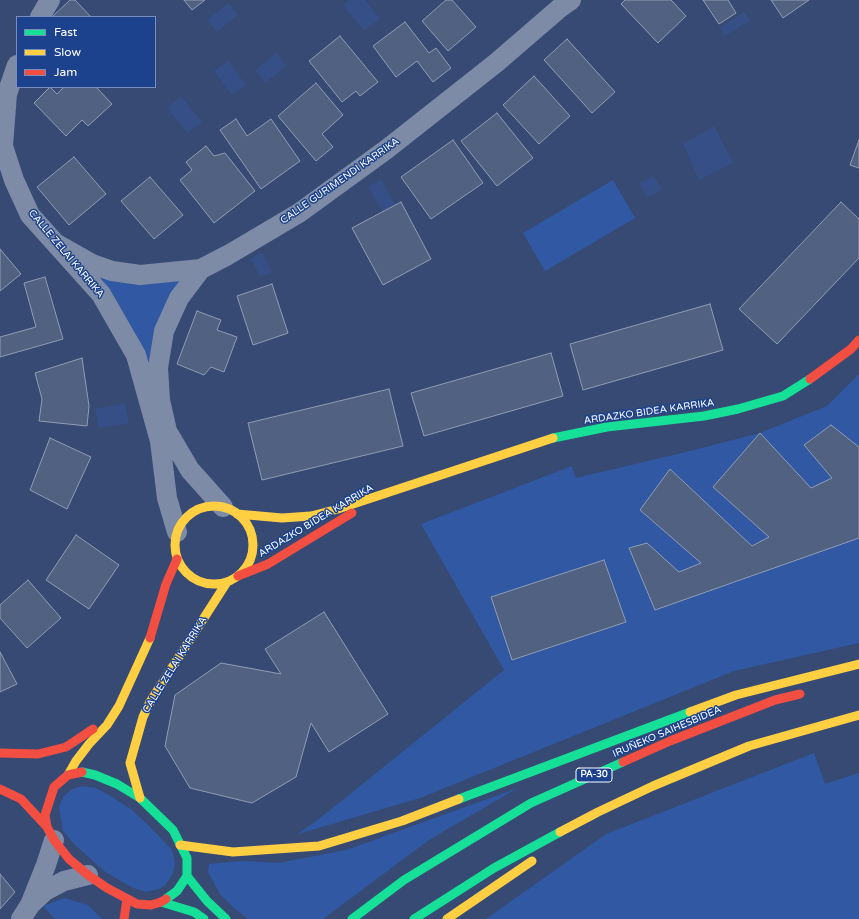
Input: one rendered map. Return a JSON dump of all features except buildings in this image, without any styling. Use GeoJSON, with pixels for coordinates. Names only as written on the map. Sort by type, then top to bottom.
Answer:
{"type":"FeatureCollection","features":[{"type":"Feature","properties":{"kind":"main road","name":"ARDAZKO BIDEA KARRIKA"},"geometry":{"type":"LineString","coordinates":[[230,510],[282,518],[312,516],[557,437],[607,427],[704,416],[738,409],[783,396],[819,373],[851,349],[859,340]]}},
{"type":"Feature","properties":{"kind":"main road","name":"ARDAZKO BIDEA KARRIKA"},"geometry":{"type":"LineString","coordinates":[[238,576],[268,564],[383,494]]}},
{"type":"Feature","properties":{"kind":"main road"},"geometry":{"type":"LineString","coordinates":[[212,506],[230,510],[246,522],[251,533],[253,545],[251,557],[246,568],[238,576],[227,582],[215,584],[203,583],[192,578],[183,570],[177,559],[175,550],[177,532],[182,522],[190,514],[200,508],[212,506]]}},
{"type":"Feature","properties":{"kind":"main road"},"geometry":{"type":"LineString","coordinates":[[50,834],[45,815],[54,787],[89,744],[107,725],[119,706],[150,638],[166,584],[177,559]]}},
{"type":"Feature","properties":{"kind":"main road","name":"CALLE ZELAI KARRIKA"},"geometry":{"type":"LineString","coordinates":[[140,798],[130,763],[143,717],[150,702],[227,582]]}},
{"type":"Feature","properties":{"kind":"main road"},"geometry":{"type":"LineString","coordinates":[[180,845],[233,852],[319,846],[402,821],[531,770],[736,695],[859,664]]}},
{"type":"Feature","properties":{"kind":"main road","name":"IRUÑEKO SAIHESBIDEA"},"geometry":{"type":"LineString","coordinates":[[352,919],[404,880],[531,804],[670,741],[775,700],[806,692]]}},
{"type":"Feature","properties":{"kind":"main road"},"geometry":{"type":"LineString","coordinates":[[0,753],[38,754],[66,747],[96,726],[119,706]]}},
{"type":"Feature","properties":{"kind":"main road"},"geometry":{"type":"LineString","coordinates":[[414,919],[494,868],[598,812],[654,786],[749,746],[859,715]]}},
{"type":"Feature","properties":{"kind":"main road"},"geometry":{"type":"LineString","coordinates":[[0,753],[30,763]]}},
{"type":"Feature","properties":{"kind":"main road"},"geometry":{"type":"LineString","coordinates":[[0,789],[21,799],[69,859],[107,888],[137,904],[151,905],[161,902],[177,891],[187,876],[188,858],[173,830],[140,798],[117,784],[95,775],[82,772],[64,774]]}},
{"type":"Feature","properties":{"kind":"main road"},"geometry":{"type":"LineString","coordinates":[[550,848],[598,812]]}},
{"type":"Feature","properties":{"kind":"main road"},"geometry":{"type":"LineString","coordinates":[[447,919],[538,857]]}},
{"type":"Feature","properties":{"kind":"main road"},"geometry":{"type":"LineString","coordinates":[[187,876],[207,901],[226,919]]}},
{"type":"Feature","properties":{"kind":"main road"},"geometry":{"type":"LineString","coordinates":[[124,919],[127,899]]}},
{"type":"Feature","properties":{"kind":"main road"},"geometry":{"type":"LineString","coordinates":[[161,902],[194,912],[204,919]]}},
{"type":"Feature","properties":{"kind":"street"},"geometry":{"type":"LineString","coordinates":[[41,16],[50,0]]}},
{"type":"Feature","properties":{"kind":"street","name":"CALLE GURIMENDI KARRIKA"},"geometry":{"type":"LineString","coordinates":[[55,243],[92,264],[112,271],[140,275],[201,269],[299,213],[381,154],[496,63],[571,0]]}},
{"type":"Feature","properties":{"kind":"street","name":"CALLE ZELAI KARRIKA"},"geometry":{"type":"LineString","coordinates":[[16,68],[7,94],[3,146],[14,180],[30,215],[101,294],[136,355],[160,441],[167,498],[177,532]]}},
{"type":"Feature","properties":{"kind":"street"},"geometry":{"type":"LineString","coordinates":[[201,269],[179,298],[164,332],[158,368],[160,400],[167,431],[190,470],[230,510]]}},
{"type":"Feature","properties":{"kind":"street"},"geometry":{"type":"LineString","coordinates":[[25,912],[46,866],[50,834]]}},
{"type":"Feature","properties":{"kind":"street"},"geometry":{"type":"LineString","coordinates":[[25,912],[45,891],[64,881],[88,875]]}},
{"type":"Feature","properties":{"kind":"shaded area"},"geometry":{"type":"Polygon","coordinates":[[[350,0],[365,0],[380,19],[364,31],[343,5],[350,0]]]}},
{"type":"Feature","properties":{"kind":"shaded area"},"geometry":{"type":"Polygon","coordinates":[[[229,3],[238,15],[217,32],[207,20],[229,3]]]}},
{"type":"Feature","properties":{"kind":"shaded area"},"geometry":{"type":"Polygon","coordinates":[[[744,12],[750,20],[725,36],[720,28],[744,12]]]}},
{"type":"Feature","properties":{"kind":"shaded area"},"geometry":{"type":"Polygon","coordinates":[[[276,53],[286,66],[265,83],[255,70],[276,53]]]}},
{"type":"Feature","properties":{"kind":"shaded area"},"geometry":{"type":"Polygon","coordinates":[[[228,61],[246,85],[232,95],[214,71],[228,61]]]}},
{"type":"Feature","properties":{"kind":"shaded area"},"geometry":{"type":"Polygon","coordinates":[[[181,96],[202,122],[188,133],[167,108],[181,96]]]}},
{"type":"Feature","properties":{"kind":"shaded area"},"geometry":{"type":"Polygon","coordinates":[[[714,126],[733,163],[699,180],[683,144],[714,126]]]}},
{"type":"Feature","properties":{"kind":"shaded area"},"geometry":{"type":"Polygon","coordinates":[[[653,176],[662,189],[647,198],[639,183],[653,176]]]}},
{"type":"Feature","properties":{"kind":"shaded area"},"geometry":{"type":"Polygon","coordinates":[[[381,179],[395,205],[383,212],[368,187],[381,179]]]}},
{"type":"Feature","properties":{"kind":"shaded area"},"geometry":{"type":"Polygon","coordinates":[[[613,180],[635,218],[545,271],[523,233],[613,180]]]}},
{"type":"Feature","properties":{"kind":"shaded area"},"geometry":{"type":"Polygon","coordinates":[[[262,252],[272,272],[260,277],[251,258],[262,252]]]}},
{"type":"Feature","properties":{"kind":"shaded area"},"geometry":{"type":"Polygon","coordinates":[[[95,272],[185,278],[151,375],[95,272]]]}},
{"type":"Feature","properties":{"kind":"shaded area"},"geometry":{"type":"Polygon","coordinates":[[[859,374],[859,643],[734,671],[420,798],[298,834],[324,815],[504,670],[421,524],[572,466],[576,478],[760,433],[827,406],[859,374]]]}},
{"type":"Feature","properties":{"kind":"shaded area"},"geometry":{"type":"Polygon","coordinates":[[[125,403],[129,423],[99,428],[95,409],[125,403]]]}},
{"type":"Feature","properties":{"kind":"shaded area"},"geometry":{"type":"Polygon","coordinates":[[[814,753],[825,784],[859,773],[859,919],[486,919],[606,834],[814,753]]]}},
{"type":"Feature","properties":{"kind":"shaded area"},"geometry":{"type":"Polygon","coordinates":[[[82,786],[96,788],[132,810],[172,850],[175,862],[173,874],[165,885],[159,889],[146,892],[131,887],[104,871],[75,845],[63,831],[59,807],[63,797],[72,789],[82,786]]]}},
{"type":"Feature","properties":{"kind":"shaded area"},"geometry":{"type":"Polygon","coordinates":[[[518,788],[429,840],[323,919],[248,919],[220,894],[208,872],[209,864],[243,861],[278,863],[346,850],[518,788]]]}},
{"type":"Feature","properties":{"kind":"shaded area"},"geometry":{"type":"Polygon","coordinates":[[[64,898],[88,905],[102,919],[55,919],[43,906],[64,898]]]}},
{"type":"Feature","properties":{"kind":"traffic: fast"},"geometry":{"type":"LineString","coordinates":[[553,438],[607,427],[704,416],[738,409],[783,396],[810,379]]}},
{"type":"Feature","properties":{"kind":"traffic: fast"},"geometry":{"type":"LineString","coordinates":[[459,799],[690,712]]}},
{"type":"Feature","properties":{"kind":"traffic: fast"},"geometry":{"type":"LineString","coordinates":[[352,919],[404,880],[531,803],[623,762]]}},
{"type":"Feature","properties":{"kind":"traffic: fast"},"geometry":{"type":"LineString","coordinates":[[82,772],[95,775],[117,784],[140,798],[173,830],[187,858],[187,876],[177,891],[166,899]]}},
{"type":"Feature","properties":{"kind":"traffic: fast"},"geometry":{"type":"LineString","coordinates":[[414,919],[494,868],[560,832]]}},
{"type":"Feature","properties":{"kind":"traffic: fast"},"geometry":{"type":"LineString","coordinates":[[187,876],[207,901],[226,919]]}},
{"type":"Feature","properties":{"kind":"traffic: fast"},"geometry":{"type":"LineString","coordinates":[[161,902],[194,912],[204,919]]}},
{"type":"Feature","properties":{"kind":"traffic: slow"},"geometry":{"type":"LineString","coordinates":[[237,514],[282,518],[311,516],[338,509],[553,438]]}},
{"type":"Feature","properties":{"kind":"traffic: slow"},"geometry":{"type":"LineString","coordinates":[[214,506],[229,509],[242,517],[250,530],[253,545],[250,560],[242,573],[229,581],[214,584],[199,581],[186,573],[178,560],[175,545],[178,530],[186,517],[199,509],[214,506]]}},
{"type":"Feature","properties":{"kind":"traffic: slow"},"geometry":{"type":"LineString","coordinates":[[140,798],[130,763],[143,717],[150,702],[227,582]]}},
{"type":"Feature","properties":{"kind":"traffic: slow"},"geometry":{"type":"LineString","coordinates":[[68,775],[76,761],[89,744],[107,725],[119,706],[150,638]]}},
{"type":"Feature","properties":{"kind":"traffic: slow"},"geometry":{"type":"LineString","coordinates":[[690,712],[736,695],[859,664]]}},
{"type":"Feature","properties":{"kind":"traffic: slow"},"geometry":{"type":"LineString","coordinates":[[560,832],[653,786],[749,746],[859,715]]}},
{"type":"Feature","properties":{"kind":"traffic: slow"},"geometry":{"type":"LineString","coordinates":[[180,845],[233,852],[319,846],[402,821],[459,799]]}},
{"type":"Feature","properties":{"kind":"traffic: slow"},"geometry":{"type":"LineString","coordinates":[[447,919],[532,861]]}},
{"type":"Feature","properties":{"kind":"traffic: jam"},"geometry":{"type":"LineString","coordinates":[[810,379],[851,349],[859,340]]}},
{"type":"Feature","properties":{"kind":"traffic: jam"},"geometry":{"type":"LineString","coordinates":[[238,576],[268,564],[352,513]]}},
{"type":"Feature","properties":{"kind":"traffic: jam"},"geometry":{"type":"LineString","coordinates":[[150,638],[166,584],[177,559]]}},
{"type":"Feature","properties":{"kind":"traffic: jam"},"geometry":{"type":"LineString","coordinates":[[623,762],[670,741],[775,700],[800,694]]}},
{"type":"Feature","properties":{"kind":"traffic: jam"},"geometry":{"type":"LineString","coordinates":[[0,753],[38,754],[66,747],[93,729]]}},
{"type":"Feature","properties":{"kind":"traffic: jam"},"geometry":{"type":"LineString","coordinates":[[82,772],[68,775],[54,787],[45,815],[47,827],[54,840],[69,859],[88,875],[107,888],[137,904],[151,905],[166,899]]}},
{"type":"Feature","properties":{"kind":"traffic: jam"},"geometry":{"type":"LineString","coordinates":[[0,789],[21,799],[47,827]]}},
{"type":"Feature","properties":{"kind":"traffic: jam"},"geometry":{"type":"LineString","coordinates":[[124,919],[127,899]]}}]}
